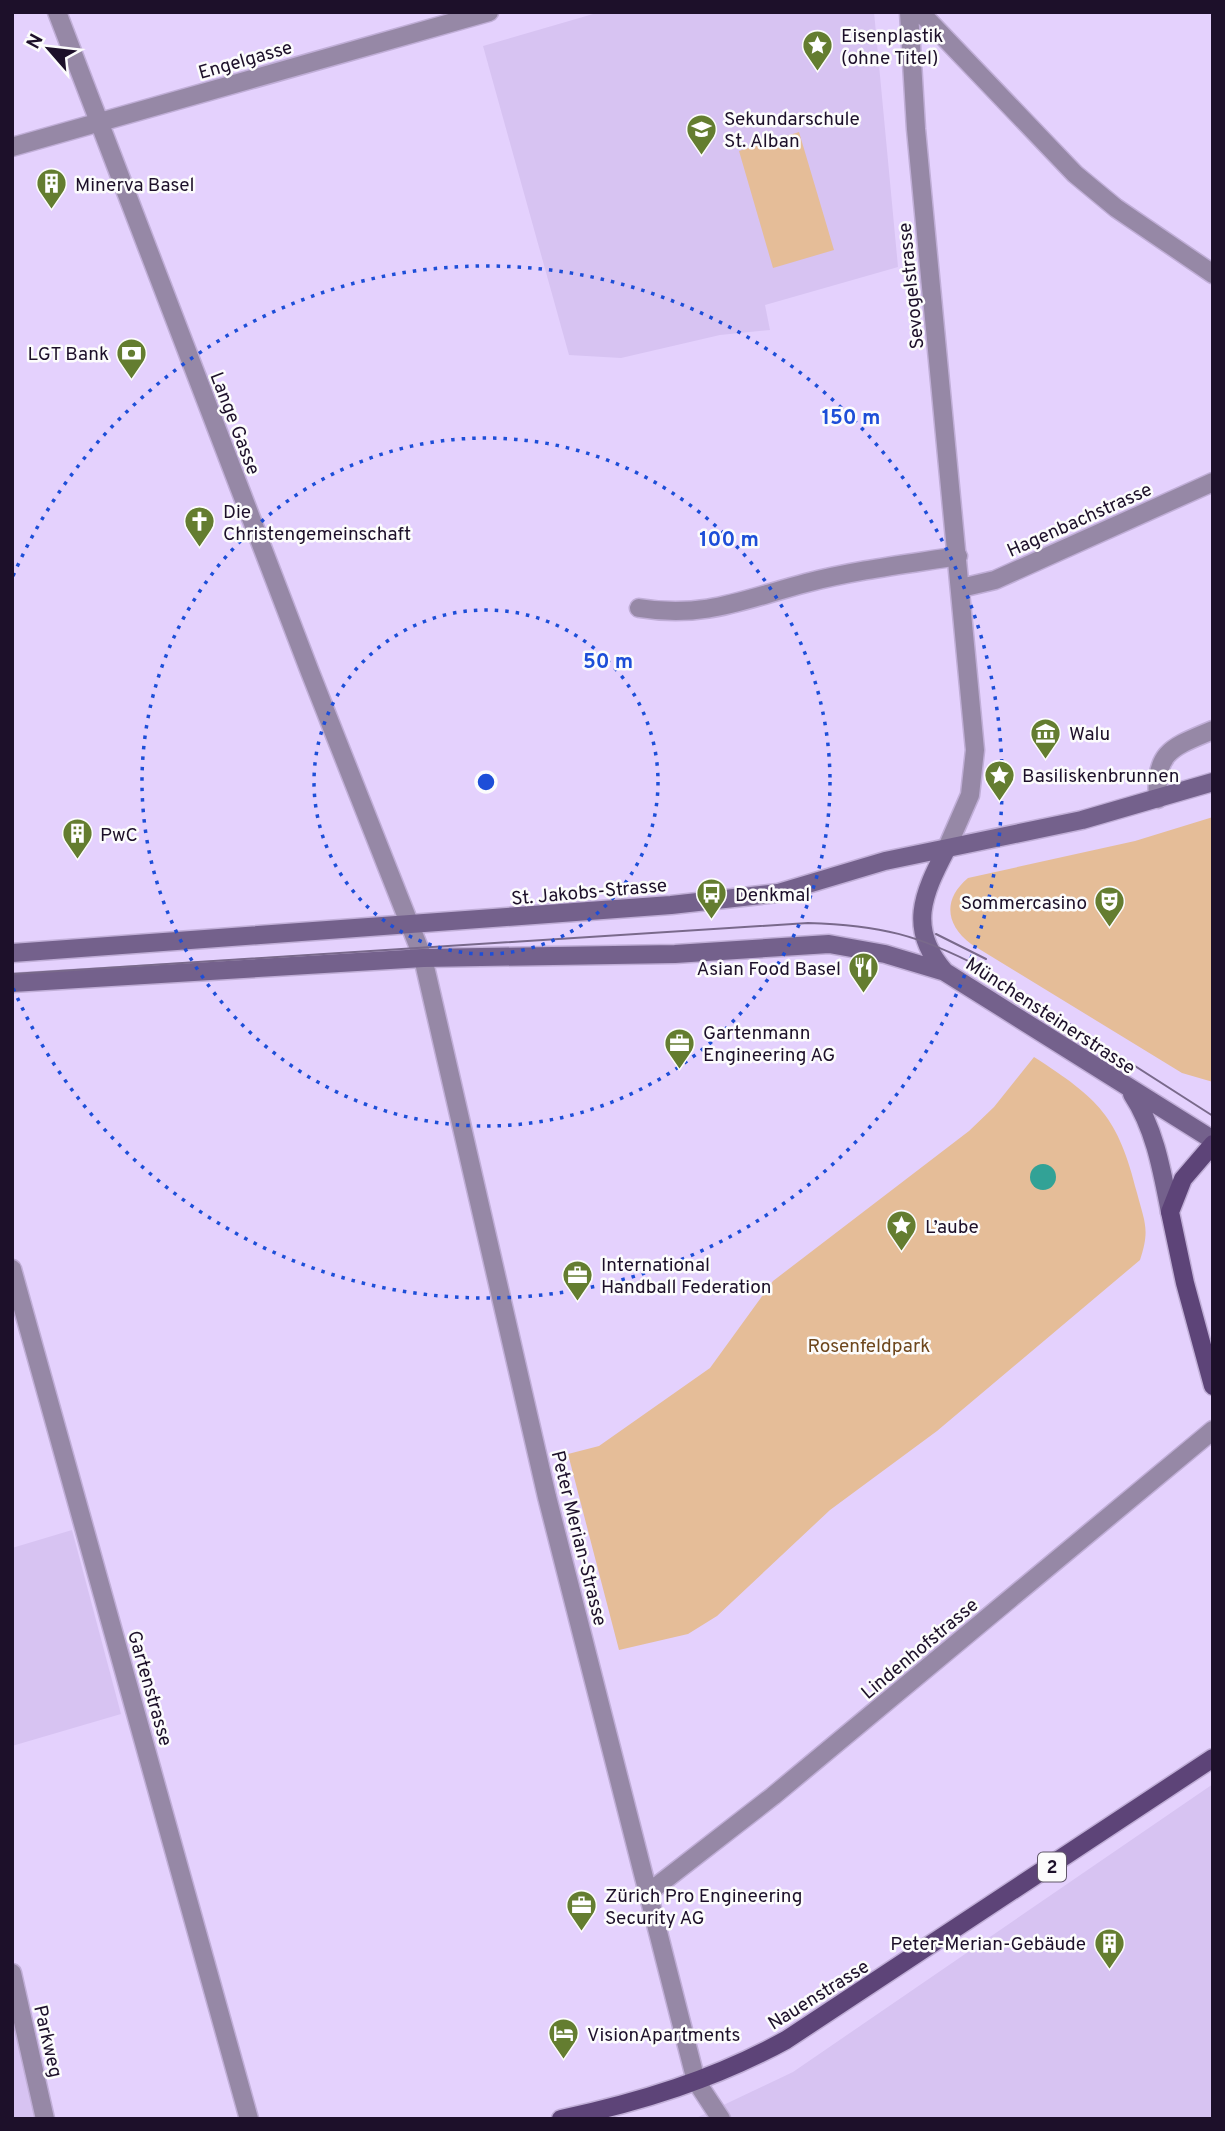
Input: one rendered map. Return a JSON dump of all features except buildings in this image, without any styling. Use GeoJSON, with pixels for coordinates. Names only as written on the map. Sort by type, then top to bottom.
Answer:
{"type":"FeatureCollection","features":[{"type":"Feature","properties":{"kind":"main road","name":"St. Jakobs-Strasse"},"geometry":{"type":"LineString","coordinates":[[12,953],[410,926],[671,905],[778,893],[886,861],[1013,837],[1213,782]]}},
{"type":"Feature","properties":{"kind":"main road","name":"Münchensteinerstrasse"},"geometry":{"type":"LineString","coordinates":[[946,850],[925,895],[921,917],[931,953],[945,972],[1213,1142]]}},
{"type":"Feature","properties":{"kind":"main road"},"geometry":{"type":"LineString","coordinates":[[12,983],[423,958],[675,954],[829,944],[885,954],[945,972]]}},
{"type":"Feature","properties":{"kind":"main road"},"geometry":{"type":"LineString","coordinates":[[1128,1088],[1151,1133],[1185,1283],[1213,1386]]}},
{"type":"Feature","properties":{"kind":"main road"},"geometry":{"type":"LineString","coordinates":[[1170,1212],[1183,1180],[1213,1142]]}},
{"type":"Feature","properties":{"kind":"main road","name":"Nauenstrasse"},"geometry":{"type":"LineString","coordinates":[[561,2119],[629,2102],[746,2062],[828,2015],[1213,1758]]}},
{"type":"Feature","properties":{"kind":"street","name":"Lange Gasse"},"geometry":{"type":"LineString","coordinates":[[57,12],[423,958]]}},
{"type":"Feature","properties":{"kind":"street","name":"Engelgasse"},"geometry":{"type":"LineString","coordinates":[[12,148],[489,12]]}},
{"type":"Feature","properties":{"kind":"street","name":"Sevogelstrasse"},"geometry":{"type":"LineString","coordinates":[[909,12],[916,129],[975,750],[970,795],[946,850]]}},
{"type":"Feature","properties":{"kind":"street"},"geometry":{"type":"LineString","coordinates":[[920,12],[1075,174],[1115,208],[1213,274]]}},
{"type":"Feature","properties":{"kind":"street","name":"Hagenbachstrasse"},"geometry":{"type":"LineString","coordinates":[[961,588],[995,580],[1213,482]]}},
{"type":"Feature","properties":{"kind":"street"},"geometry":{"type":"LineString","coordinates":[[639,608],[673,614],[726,607],[806,583],[871,569],[958,556]]}},
{"type":"Feature","properties":{"kind":"street"},"geometry":{"type":"LineString","coordinates":[[1158,799],[1156,778],[1167,754],[1213,730]]}},
{"type":"Feature","properties":{"kind":"street","name":"Peter Merian-Strasse"},"geometry":{"type":"LineString","coordinates":[[423,958],[547,1497],[696,2081],[720,2119]]}},
{"type":"Feature","properties":{"kind":"street","name":"Gartenstrasse"},"geometry":{"type":"LineString","coordinates":[[12,1269],[249,2119]]}},
{"type":"Feature","properties":{"kind":"street","name":"Lindenhofstrasse"},"geometry":{"type":"LineString","coordinates":[[648,1893],[773,1796],[1213,1430]]}},
{"type":"Feature","properties":{"kind":"street","name":"Parkweg"},"geometry":{"type":"LineString","coordinates":[[12,1973],[45,2119]]}},
{"type":"Feature","properties":{"kind":"shaded area","name":"Sekundarschule St. Alban"},"geometry":{"type":"Polygon","coordinates":[[[600,12],[874,12],[898,267],[765,305],[770,330],[720,335],[621,358],[569,355],[483,46],[600,12]]]}},
{"type":"Feature","properties":{"kind":"shaded area"},"geometry":{"type":"Polygon","coordinates":[[[1043,1164],[1052,1168],[1056,1177],[1052,1186],[1043,1190],[1034,1186],[1030,1177],[1034,1168],[1043,1164]]]}},
{"type":"Feature","properties":{"kind":"shaded area"},"geometry":{"type":"Polygon","coordinates":[[[72,1530],[121,1714],[12,1746],[12,1548],[72,1530]]]}},
{"type":"Feature","properties":{"kind":"shaded area","name":"Peter-Merian-Gebäude"},"geometry":{"type":"Polygon","coordinates":[[[1213,1784],[1213,2119],[694,2119],[793,2072],[1213,1784]]]}},
{"type":"Feature","properties":{"kind":"shaded area"},"geometry":{"type":"Polygon","coordinates":[[[12,1991],[40,2119],[12,2119],[12,1991]]]}},
{"type":"Feature","properties":{"kind":"green space"},"geometry":{"type":"Polygon","coordinates":[[[799,132],[834,250],[773,268],[739,151],[799,132]]]}},
{"type":"Feature","properties":{"kind":"green space"},"geometry":{"type":"Polygon","coordinates":[[[1213,817],[1213,1082],[1182,1073],[971,944],[952,920],[950,911],[954,894],[968,878],[1135,841],[1213,817]]]}},
{"type":"Feature","properties":{"kind":"green space","name":"Rosenfeldpark"},"geometry":{"type":"Polygon","coordinates":[[[1034,1057],[1090,1098],[1113,1127],[1130,1167],[1144,1219],[1146,1234],[1140,1260],[937,1431],[830,1510],[717,1616],[688,1634],[619,1650],[568,1454],[599,1446],[710,1368],[773,1281],[969,1131],[994,1107],[1034,1057]]]}},
{"type":"Feature","properties":{"kind":"tram line"},"geometry":{"type":"LineString","coordinates":[[12,974],[808,923],[857,926],[918,940],[982,968],[1213,1116]]}},
{"type":"Feature","properties":{"kind":"tram line"},"geometry":{"type":"LineString","coordinates":[[936,934],[986,959]]}},
{"type":"Feature","properties":{"kind":"place","name":"Eisenplastik (ohne Titel)"},"geometry":{"type":"Point","coordinates":[818,73]}},
{"type":"Feature","properties":{"kind":"place","name":"Sekundarschule St. Alban"},"geometry":{"type":"Point","coordinates":[701,156]}},
{"type":"Feature","properties":{"kind":"place","name":"Minerva Basel"},"geometry":{"type":"Point","coordinates":[52,211]}},
{"type":"Feature","properties":{"kind":"place","name":"LGT Bank"},"geometry":{"type":"Point","coordinates":[132,380]}},
{"type":"Feature","properties":{"kind":"place","name":"Die Christengemeinschaft"},"geometry":{"type":"Point","coordinates":[200,549]}},
{"type":"Feature","properties":{"kind":"place","name":"Walu"},"geometry":{"type":"Point","coordinates":[1046,760]}},
{"type":"Feature","properties":{"kind":"place","name":"Basiliskenbrunnen"},"geometry":{"type":"Point","coordinates":[999,802]}},
{"type":"Feature","properties":{"kind":"place","name":"PwC"},"geometry":{"type":"Point","coordinates":[77,861]}},
{"type":"Feature","properties":{"kind":"place","name":"Denkmal"},"geometry":{"type":"Point","coordinates":[712,921]}},
{"type":"Feature","properties":{"kind":"place","name":"Sommercasino"},"geometry":{"type":"Point","coordinates":[1110,929]}},
{"type":"Feature","properties":{"kind":"place","name":"Asian Food Basel"},"geometry":{"type":"Point","coordinates":[864,995]}},
{"type":"Feature","properties":{"kind":"place","name":"Gartenmann Engineering AG"},"geometry":{"type":"Point","coordinates":[680,1070]}},
{"type":"Feature","properties":{"kind":"place","name":"L’aube"},"geometry":{"type":"Point","coordinates":[902,1253]}},
{"type":"Feature","properties":{"kind":"place","name":"International Handball Federation"},"geometry":{"type":"Point","coordinates":[578,1302]}},
{"type":"Feature","properties":{"kind":"place","name":"Zürich Pro Engineering Security AG"},"geometry":{"type":"Point","coordinates":[582,1933]}},
{"type":"Feature","properties":{"kind":"place","name":"Peter-Merian-Gebäude"},"geometry":{"type":"Point","coordinates":[1109,1970]}},
{"type":"Feature","properties":{"kind":"place","name":"VisionApartments"},"geometry":{"type":"Point","coordinates":[564,2061]}}]}
